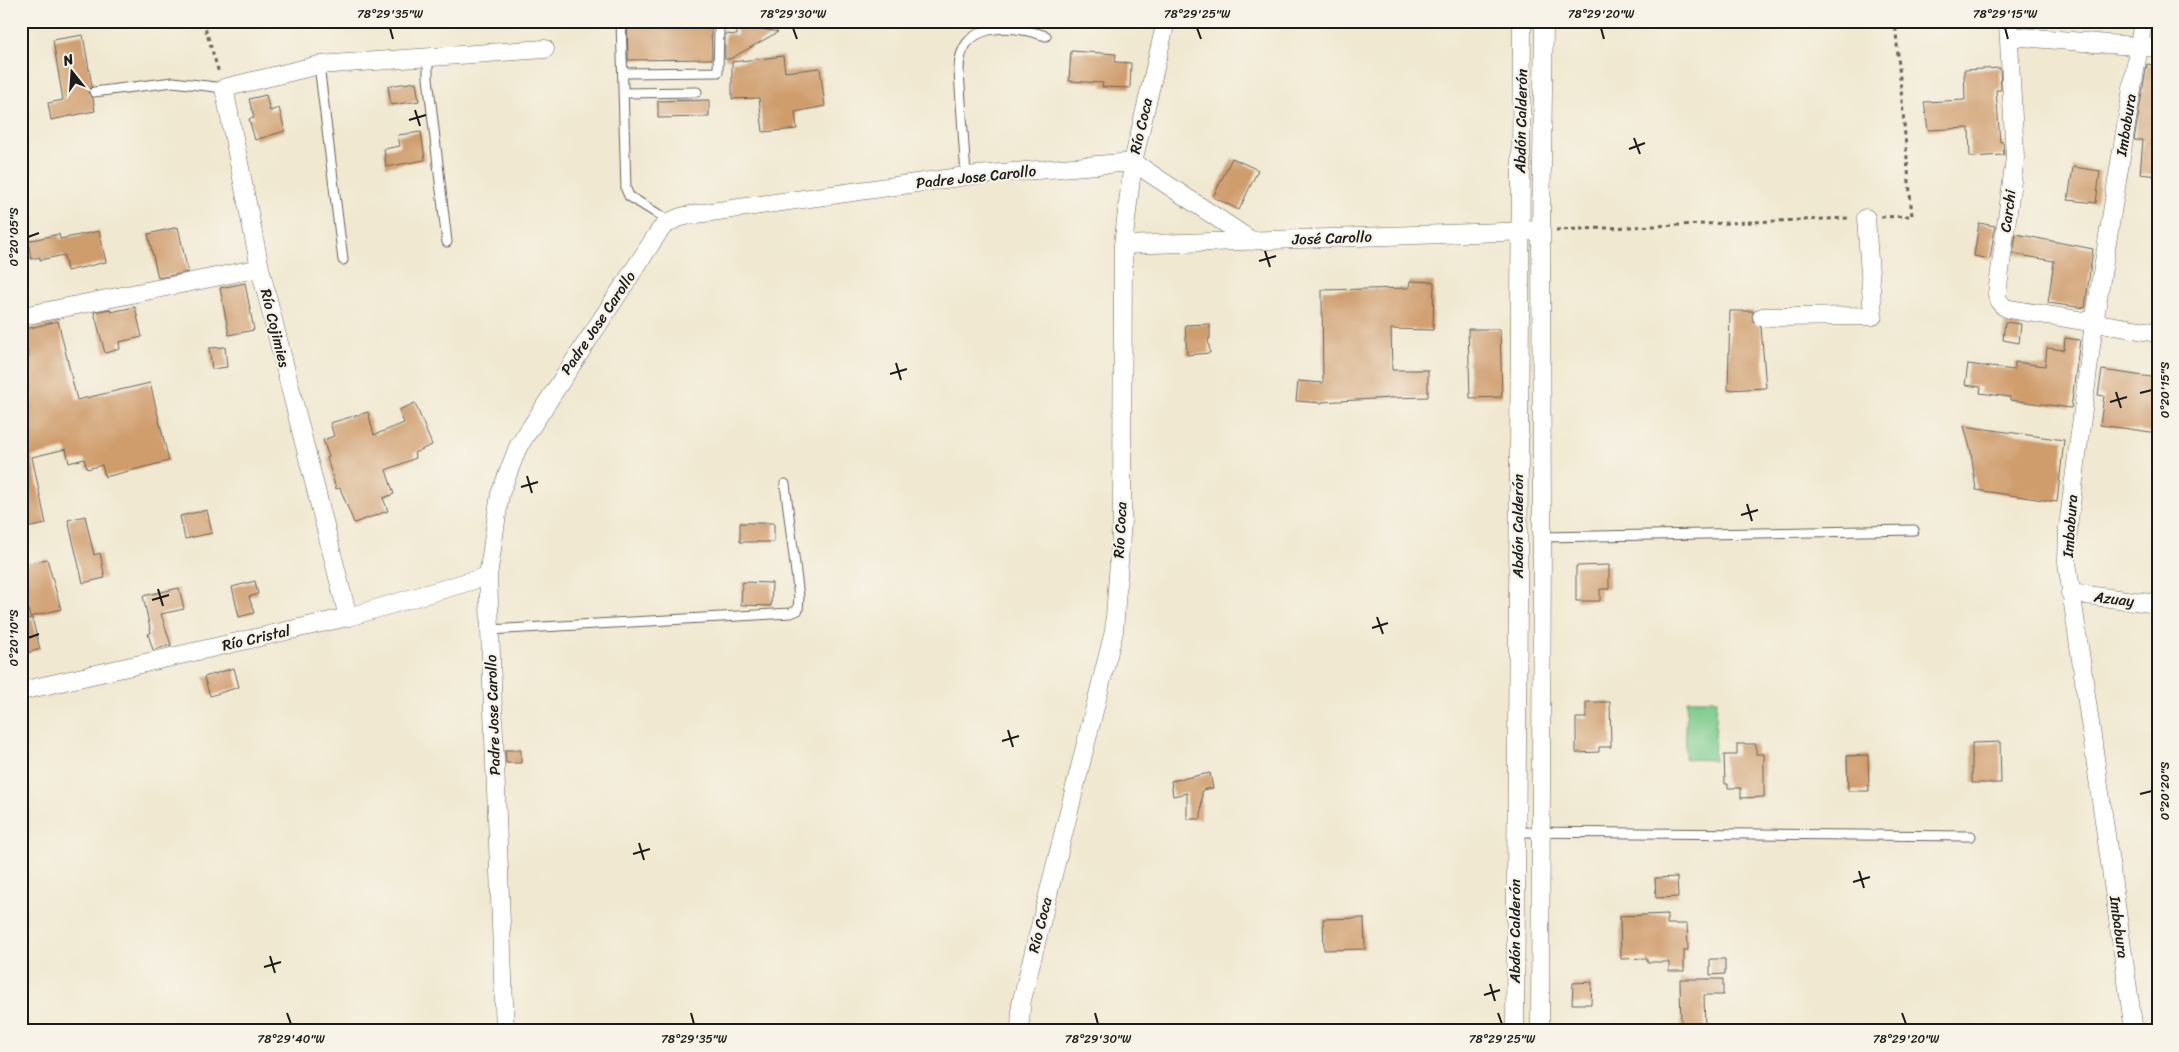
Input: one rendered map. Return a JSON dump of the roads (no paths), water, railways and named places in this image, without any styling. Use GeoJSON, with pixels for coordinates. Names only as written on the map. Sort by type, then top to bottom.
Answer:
{"type":"FeatureCollection","features":[{"type":"Feature","properties":{"kind":"street","name":"Río Coca"},"geometry":{"type":"LineString","coordinates":[[1020,1031],[1021,1004],[1114,630],[1122,520],[1123,245],[1133,162],[1166,21]]}},
{"type":"Feature","properties":{"kind":"street","name":"Abdón Calderón"},"geometry":{"type":"LineString","coordinates":[[1515,1031],[1519,231],[1522,21]]}},
{"type":"Feature","properties":{"kind":"street","name":"Abdón Calderón"},"geometry":{"type":"LineString","coordinates":[[1540,1031],[1541,231],[1544,21]]}},
{"type":"Feature","properties":{"kind":"street","name":"Imbabura"},"geometry":{"type":"LineString","coordinates":[[2134,1031],[2066,562],[2068,527],[2094,323],[2143,21]]}},
{"type":"Feature","properties":{"kind":"street"},"geometry":{"type":"LineString","coordinates":[[2009,28],[2158,48]]}},
{"type":"Feature","properties":{"kind":"street","name":"Carchi"},"geometry":{"type":"LineString","coordinates":[[2009,28],[2014,158],[1997,294],[1998,301],[2002,307],[2009,309],[2094,323]]}},
{"type":"Feature","properties":{"kind":"street"},"geometry":{"type":"LineString","coordinates":[[260,268],[224,88],[319,65],[545,49]]}},
{"type":"Feature","properties":{"kind":"street","name":"Padre Jose Carollo"},"geometry":{"type":"LineString","coordinates":[[505,1031],[488,576],[500,494],[518,447],[560,380],[660,230],[669,222],[679,217],[697,214],[966,176],[1133,162]]}},
{"type":"Feature","properties":{"kind":"street"},"geometry":{"type":"LineString","coordinates":[[1133,162],[1252,241]]}},
{"type":"Feature","properties":{"kind":"street"},"geometry":{"type":"LineString","coordinates":[[1762,317],[1873,316],[1866,218]]}},
{"type":"Feature","properties":{"kind":"street","name":"José Carollo"},"geometry":{"type":"LineString","coordinates":[[1123,245],[1541,231]]}},
{"type":"Feature","properties":{"kind":"street","name":"Río Cojimies"},"geometry":{"type":"LineString","coordinates":[[28,315],[260,268],[348,617]]}},
{"type":"Feature","properties":{"kind":"street"},"geometry":{"type":"LineString","coordinates":[[2094,323],[2158,333]]}},
{"type":"Feature","properties":{"kind":"street","name":"Río Cristal"},"geometry":{"type":"LineString","coordinates":[[21,692],[348,617],[488,576]]}},
{"type":"Feature","properties":{"kind":"street","name":"Azuay"},"geometry":{"type":"LineString","coordinates":[[2070,593],[2158,604]]}},
{"type":"Feature","properties":{"kind":"lane"},"geometry":{"type":"LineString","coordinates":[[621,21],[626,188],[629,196],[669,222]]}},
{"type":"Feature","properties":{"kind":"lane"},"geometry":{"type":"LineString","coordinates":[[966,176],[958,72],[958,59],[963,46],[980,33],[1001,27],[1022,28],[1046,36]]}},
{"type":"Feature","properties":{"kind":"lane"},"geometry":{"type":"LineString","coordinates":[[622,73],[718,72],[719,29]]}},
{"type":"Feature","properties":{"kind":"lane"},"geometry":{"type":"LineString","coordinates":[[428,58],[428,78],[446,242]]}},
{"type":"Feature","properties":{"kind":"lane"},"geometry":{"type":"LineString","coordinates":[[319,65],[343,260]]}},
{"type":"Feature","properties":{"kind":"lane"},"geometry":{"type":"LineString","coordinates":[[94,92],[174,82],[224,88]]}},
{"type":"Feature","properties":{"kind":"lane"},"geometry":{"type":"LineString","coordinates":[[623,93],[697,92]]}},
{"type":"Feature","properties":{"kind":"lane"},"geometry":{"type":"LineString","coordinates":[[490,630],[791,614],[798,610],[799,597],[785,484]]}},
{"type":"Feature","properties":{"kind":"lane"},"geometry":{"type":"LineString","coordinates":[[1542,537],[1914,530]]}},
{"type":"Feature","properties":{"kind":"lane"},"geometry":{"type":"LineString","coordinates":[[1516,832],[1971,836]]}}]}
